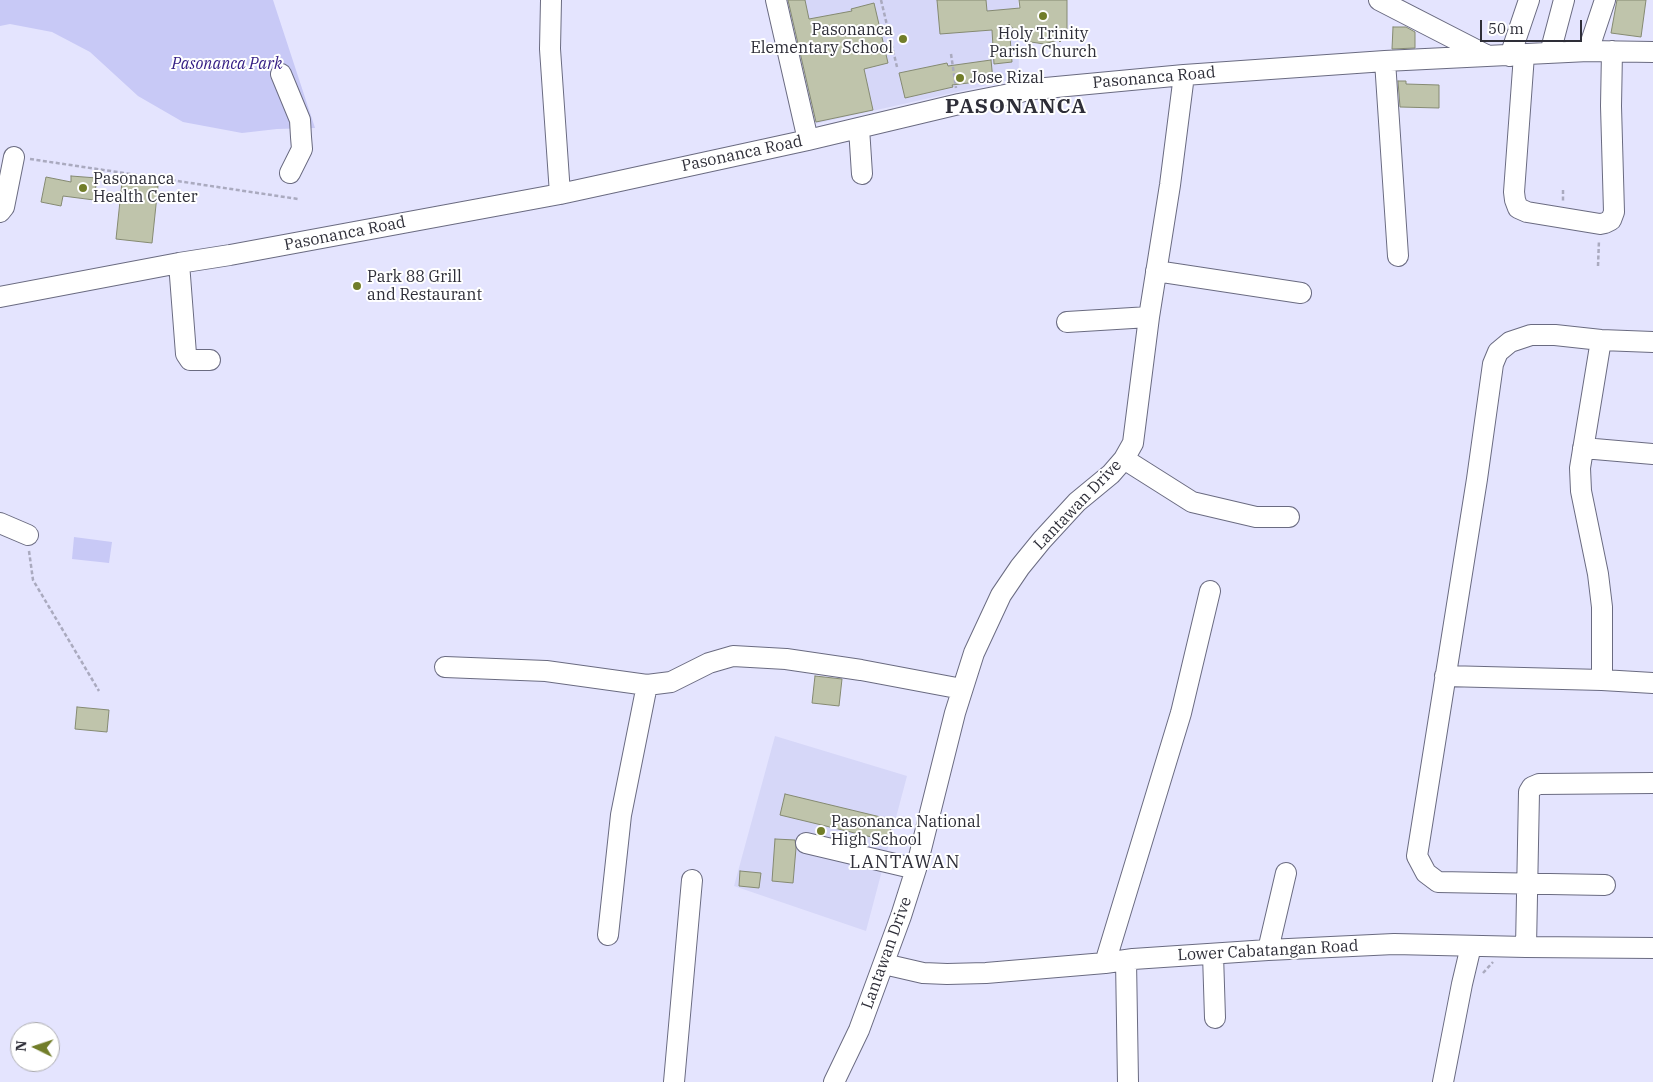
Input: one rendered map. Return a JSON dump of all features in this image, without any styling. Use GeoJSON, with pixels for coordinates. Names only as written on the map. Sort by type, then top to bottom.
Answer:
{"type":"FeatureCollection","features":[{"type":"Feature","properties":{"kind":"street"},"geometry":{"type":"LineString","coordinates":[[551,0],[550,50],[560,194]]}},
{"type":"Feature","properties":{"kind":"street"},"geometry":{"type":"LineString","coordinates":[[776,0],[808,140]]}},
{"type":"Feature","properties":{"kind":"street"},"geometry":{"type":"LineString","coordinates":[[1529,0],[1517,55],[1514,200],[1518,208],[1527,212],[1600,224],[1611,220],[1614,212],[1611,106],[1612,51]]}},
{"type":"Feature","properties":{"kind":"street"},"geometry":{"type":"LineString","coordinates":[[1550,53],[1564,0]]}},
{"type":"Feature","properties":{"kind":"street"},"geometry":{"type":"LineString","coordinates":[[1588,51],[1606,0]]}},
{"type":"Feature","properties":{"kind":"street"},"geometry":{"type":"LineString","coordinates":[[1389,3],[1489,57]]}},
{"type":"Feature","properties":{"kind":"street","name":"Pasonanca Road"},"geometry":{"type":"LineString","coordinates":[[0,297],[560,194],[808,140],[959,104],[1035,89],[1184,75],[1385,61],[1588,51],[1653,52]]}},
{"type":"Feature","properties":{"kind":"street"},"geometry":{"type":"LineString","coordinates":[[1385,61],[1398,256]]}},
{"type":"Feature","properties":{"kind":"street"},"geometry":{"type":"LineString","coordinates":[[281,74],[300,120],[302,149],[290,173]]}},
{"type":"Feature","properties":{"kind":"street","name":"Lantawan Drive"},"geometry":{"type":"LineString","coordinates":[[834,1082],[859,1030],[901,916],[916,869],[962,689],[974,653],[997,604],[1020,567],[1077,502],[1111,474],[1124,459],[1133,443],[1184,75]]}},
{"type":"Feature","properties":{"kind":"street"},"geometry":{"type":"LineString","coordinates":[[859,128],[862,174]]}},
{"type":"Feature","properties":{"kind":"street"},"geometry":{"type":"LineString","coordinates":[[0,212],[4,207],[14,157]]}},
{"type":"Feature","properties":{"kind":"street"},"geometry":{"type":"LineString","coordinates":[[179,263],[186,354],[190,360],[210,360]]}},
{"type":"Feature","properties":{"kind":"street"},"geometry":{"type":"LineString","coordinates":[[1156,271],[1301,293]]}},
{"type":"Feature","properties":{"kind":"street"},"geometry":{"type":"LineString","coordinates":[[1067,322],[1149,317]]}},
{"type":"Feature","properties":{"kind":"street"},"geometry":{"type":"LineString","coordinates":[[1606,885],[1438,882],[1426,873],[1418,856],[1477,479],[1492,364],[1498,352],[1510,342],[1531,335],[1653,342]]}},
{"type":"Feature","properties":{"kind":"street"},"geometry":{"type":"LineString","coordinates":[[1601,340],[1580,468],[1581,491],[1598,574],[1602,607],[1602,680]]}},
{"type":"Feature","properties":{"kind":"street"},"geometry":{"type":"LineString","coordinates":[[1583,448],[1653,454]]}},
{"type":"Feature","properties":{"kind":"street"},"geometry":{"type":"LineString","coordinates":[[1124,459],[1192,502],[1256,517],[1289,516]]}},
{"type":"Feature","properties":{"kind":"street"},"geometry":{"type":"LineString","coordinates":[[0,523],[28,535]]}},
{"type":"Feature","properties":{"kind":"street"},"geometry":{"type":"LineString","coordinates":[[1105,963],[1181,713],[1210,591]]}},
{"type":"Feature","properties":{"kind":"street"},"geometry":{"type":"LineString","coordinates":[[445,667],[546,671],[647,685],[671,682],[709,663],[733,656],[786,659],[861,670],[962,689]]}},
{"type":"Feature","properties":{"kind":"street"},"geometry":{"type":"LineString","coordinates":[[1445,676],[1653,683]]}},
{"type":"Feature","properties":{"kind":"street"},"geometry":{"type":"LineString","coordinates":[[608,935],[621,815],[647,685]]}},
{"type":"Feature","properties":{"kind":"street"},"geometry":{"type":"LineString","coordinates":[[1526,947],[1529,792],[1532,787],[1540,784],[1653,783]]}},
{"type":"Feature","properties":{"kind":"street"},"geometry":{"type":"LineString","coordinates":[[806,843],[916,869]]}},
{"type":"Feature","properties":{"kind":"street"},"geometry":{"type":"LineString","coordinates":[[1268,950],[1286,873]]}},
{"type":"Feature","properties":{"kind":"street"},"geometry":{"type":"LineString","coordinates":[[674,1082],[692,880]]}},
{"type":"Feature","properties":{"kind":"street","name":"Lower Cabatangan Road"},"geometry":{"type":"LineString","coordinates":[[884,964],[923,973],[947,974],[1268,950],[1394,944],[1653,948]]}},
{"type":"Feature","properties":{"kind":"street"},"geometry":{"type":"LineString","coordinates":[[1443,1082],[1471,946]]}},
{"type":"Feature","properties":{"kind":"street"},"geometry":{"type":"LineString","coordinates":[[1213,954],[1215,1018]]}},
{"type":"Feature","properties":{"kind":"street"},"geometry":{"type":"LineString","coordinates":[[1126,960],[1128,1082]]}},
{"type":"Feature","properties":{"kind":"path"},"geometry":{"type":"LineString","coordinates":[[881,0],[897,67]]}},
{"type":"Feature","properties":{"kind":"path"},"geometry":{"type":"LineString","coordinates":[[951,54],[957,92]]}},
{"type":"Feature","properties":{"kind":"path"},"geometry":{"type":"LineString","coordinates":[[14,157],[140,174],[298,199]]}},
{"type":"Feature","properties":{"kind":"path"},"geometry":{"type":"LineString","coordinates":[[1598,266],[1600,224]]}},
{"type":"Feature","properties":{"kind":"path"},"geometry":{"type":"LineString","coordinates":[[28,535],[33,580],[99,691]]}},
{"type":"Feature","properties":{"kind":"shaded area","name":"Pasonanca Elementary School"},"geometry":{"type":"Polygon","coordinates":[[[779,0],[1018,0],[1019,78],[805,126],[779,0]]]}},
{"type":"Feature","properties":{"kind":"shaded area","name":"Pasonanca National High School"},"geometry":{"type":"Polygon","coordinates":[[[775,736],[907,776],[866,931],[734,886],[775,736]]]}},
{"type":"Feature","properties":{"kind":"green space","name":"Pasonanca Park"},"geometry":{"type":"Polygon","coordinates":[[[0,0],[273,0],[315,128],[277,129],[242,133],[183,122],[138,96],[90,52],[52,32],[10,24],[0,26],[0,0]]]}},
{"type":"Feature","properties":{"kind":"green space"},"geometry":{"type":"Polygon","coordinates":[[[74,537],[112,542],[109,563],[72,559],[74,537]]]}},
{"type":"Feature","properties":{"kind":"building"},"geometry":{"type":"Polygon","coordinates":[[[788,0],[805,0],[809,19],[852,11],[851,9],[874,3],[888,63],[864,69],[873,110],[816,122],[788,0]]]}},
{"type":"Feature","properties":{"kind":"building"},"geometry":{"type":"Polygon","coordinates":[[[937,0],[986,0],[987,11],[1020,8],[1019,0],[1067,0],[1067,33],[1060,42],[1058,40],[1044,44],[1031,42],[1027,44],[1009,24],[1012,62],[994,64],[992,30],[940,34],[937,0]]]}},
{"type":"Feature","properties":{"kind":"building"},"geometry":{"type":"Polygon","coordinates":[[[1617,0],[1646,0],[1641,37],[1611,33],[1617,0]]]}},
{"type":"Feature","properties":{"kind":"building"},"geometry":{"type":"Polygon","coordinates":[[[1393,27],[1406,27],[1415,32],[1415,48],[1392,49],[1393,27]]]}},
{"type":"Feature","properties":{"kind":"building"},"geometry":{"type":"Polygon","coordinates":[[[991,60],[993,80],[952,85],[953,87],[905,98],[899,73],[947,63],[948,66],[991,60]]]}},
{"type":"Feature","properties":{"kind":"building"},"geometry":{"type":"Polygon","coordinates":[[[1398,81],[1406,81],[1406,84],[1439,85],[1439,108],[1400,107],[1398,81]]]}},
{"type":"Feature","properties":{"kind":"building"},"geometry":{"type":"Polygon","coordinates":[[[71,176],[97,178],[94,200],[63,196],[61,206],[41,202],[46,177],[71,182],[71,176]]]}},
{"type":"Feature","properties":{"kind":"building"},"geometry":{"type":"Polygon","coordinates":[[[122,182],[158,186],[152,243],[116,239],[122,182]]]}},
{"type":"Feature","properties":{"kind":"building"},"geometry":{"type":"Polygon","coordinates":[[[815,676],[842,679],[839,706],[812,703],[815,676]]]}},
{"type":"Feature","properties":{"kind":"building"},"geometry":{"type":"Polygon","coordinates":[[[77,707],[109,710],[107,732],[75,729],[77,707]]]}},
{"type":"Feature","properties":{"kind":"building"},"geometry":{"type":"Polygon","coordinates":[[[785,794],[893,820],[888,841],[780,815],[785,794]]]}},
{"type":"Feature","properties":{"kind":"building"},"geometry":{"type":"Polygon","coordinates":[[[775,839],[795,840],[793,883],[772,881],[775,839]]]}},
{"type":"Feature","properties":{"kind":"building"},"geometry":{"type":"Polygon","coordinates":[[[740,871],[761,873],[759,888],[739,886],[740,871]]]}},
{"type":"Feature","properties":{"kind":"place","name":"Holy Trinity Parish Church"},"geometry":{"type":"Point","coordinates":[1043,16]}},
{"type":"Feature","properties":{"kind":"place","name":"Pasonanca Elementary School"},"geometry":{"type":"Point","coordinates":[903,39]}},
{"type":"Feature","properties":{"kind":"place","name":"Jose Rizal"},"geometry":{"type":"Point","coordinates":[960,78]}},
{"type":"Feature","properties":{"kind":"place","name":"Pasonanca Health Center"},"geometry":{"type":"Point","coordinates":[83,188]}},
{"type":"Feature","properties":{"kind":"place","name":"Park 88 Grill and Restaurant"},"geometry":{"type":"Point","coordinates":[357,286]}},
{"type":"Feature","properties":{"kind":"place","name":"Pasonanca National High School"},"geometry":{"type":"Point","coordinates":[821,831]}},
{"type":"Feature","properties":{"kind":"district","name":"PASONANCA"},"geometry":{"type":"Point","coordinates":[1016,107]}},
{"type":"Feature","properties":{"kind":"district","name":"LANTAWAN"},"geometry":{"type":"Point","coordinates":[905,863]}}]}
